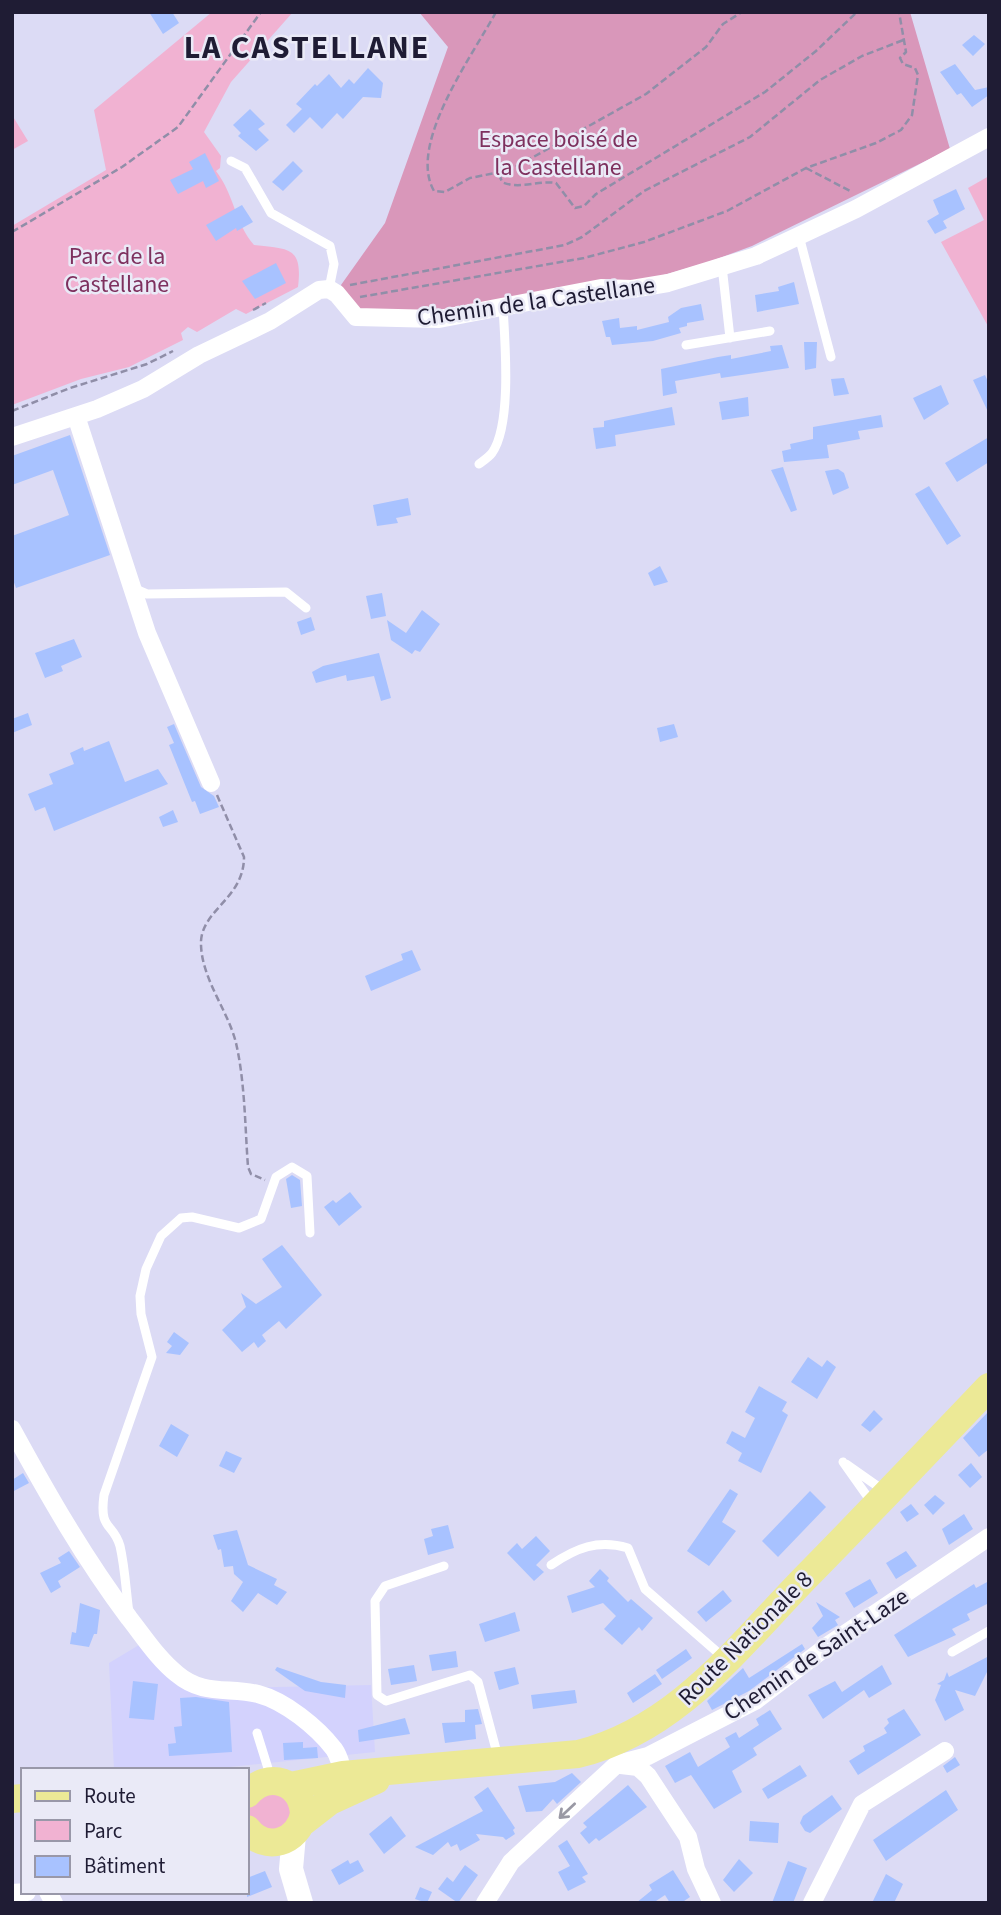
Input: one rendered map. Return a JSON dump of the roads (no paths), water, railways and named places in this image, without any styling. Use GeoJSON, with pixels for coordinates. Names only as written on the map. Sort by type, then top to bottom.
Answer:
{"type":"FeatureCollection","features":[{"type":"Feature","properties":{"kind":"main road","name":"Route Nationale 8"},"geometry":{"type":"LineString","coordinates":[[248,1793],[254,1787],[281,1783],[345,1784],[394,1772],[578,1754],[612,1756],[698,1689],[989,1387]]}},
{"type":"Feature","properties":{"kind":"main road"},"geometry":{"type":"LineString","coordinates":[[281,1783],[301,1798],[278,1832],[301,1903]]}},
{"type":"Feature","properties":{"kind":"main road","name":"Route Nationale 8"},"geometry":{"type":"LineString","coordinates":[[278,1832],[345,1784]]}},
{"type":"Feature","properties":{"kind":"street","name":"Chemin de la Castellane"},"geometry":{"type":"LineString","coordinates":[[333,292],[356,317],[439,319],[601,288],[632,289],[668,283],[756,256],[856,209],[989,137]]}},
{"type":"Feature","properties":{"kind":"street"},"geometry":{"type":"LineString","coordinates":[[12,437],[76,416],[143,388],[199,355],[270,321],[318,290],[333,292]]}},
{"type":"Feature","properties":{"kind":"street"},"geometry":{"type":"LineString","coordinates":[[76,416],[147,633],[211,783]]}},
{"type":"Feature","properties":{"kind":"street"},"geometry":{"type":"LineString","coordinates":[[12,1429],[68,1532],[130,1618],[170,1667],[195,1686],[220,1692],[257,1694],[292,1710],[334,1750],[345,1784]]}},
{"type":"Feature","properties":{"kind":"street","name":"Chemin de Saint-Laze"},"geometry":{"type":"LineString","coordinates":[[612,1756],[648,1756],[755,1701],[830,1644],[989,1537]]}},
{"type":"Feature","properties":{"kind":"street"},"geometry":{"type":"LineString","coordinates":[[955,1560],[989,1549]]}},
{"type":"Feature","properties":{"kind":"street"},"geometry":{"type":"LineString","coordinates":[[812,1903],[862,1804],[945,1751]]}},
{"type":"Feature","properties":{"kind":"street"},"geometry":{"type":"LineString","coordinates":[[485,1903],[511,1862],[612,1756],[638,1767],[648,1776],[688,1838],[696,1869],[712,1903]]}},
{"type":"Feature","properties":{"kind":"lane"},"geometry":{"type":"LineString","coordinates":[[231,161],[245,168],[271,213],[330,246],[334,264],[333,292]]}},
{"type":"Feature","properties":{"kind":"lane"},"geometry":{"type":"LineString","coordinates":[[799,236],[831,357]]}},
{"type":"Feature","properties":{"kind":"lane"},"geometry":{"type":"LineString","coordinates":[[722,267],[730,338]]}},
{"type":"Feature","properties":{"kind":"lane"},"geometry":{"type":"LineString","coordinates":[[479,464],[492,454],[501,432],[505,405],[503,307]]}},
{"type":"Feature","properties":{"kind":"lane"},"geometry":{"type":"LineString","coordinates":[[687,345],[769,331]]}},
{"type":"Feature","properties":{"kind":"lane"},"geometry":{"type":"LineString","coordinates":[[133,588],[147,594],[286,592],[306,608]]}},
{"type":"Feature","properties":{"kind":"lane"},"geometry":{"type":"LineString","coordinates":[[130,1618],[121,1549],[118,1539],[104,1522],[102,1510],[104,1495],[152,1357],[141,1314],[140,1296],[146,1269],[161,1236],[181,1218],[192,1217],[226,1226],[248,1225],[261,1219],[276,1177],[292,1167],[307,1176],[310,1233]]}},
{"type":"Feature","properties":{"kind":"lane"},"geometry":{"type":"LineString","coordinates":[[551,1565],[569,1553],[592,1544],[611,1542],[628,1548],[645,1589],[726,1660]]}},
{"type":"Feature","properties":{"kind":"lane"},"geometry":{"type":"LineString","coordinates":[[444,1566],[385,1586],[379,1593],[375,1601],[377,1696],[386,1701],[470,1675],[478,1682],[499,1763]]}},
{"type":"Feature","properties":{"kind":"lane"},"geometry":{"type":"LineString","coordinates":[[952,1652],[989,1631]]}},
{"type":"Feature","properties":{"kind":"lane"},"geometry":{"type":"LineString","coordinates":[[257,1733],[281,1783]]}},
{"type":"Feature","properties":{"kind":"district","name":"LA CASTELLANE"},"geometry":{"type":"Point","coordinates":[307,47]}},
{"type":"Feature","properties":{"kind":"park label","name":"Espace boisé de la Castellane"},"geometry":{"type":"Point","coordinates":[558,153]}},
{"type":"Feature","properties":{"kind":"park label","name":"Parc de la Castellane"},"geometry":{"type":"Point","coordinates":[117,270]}}]}
